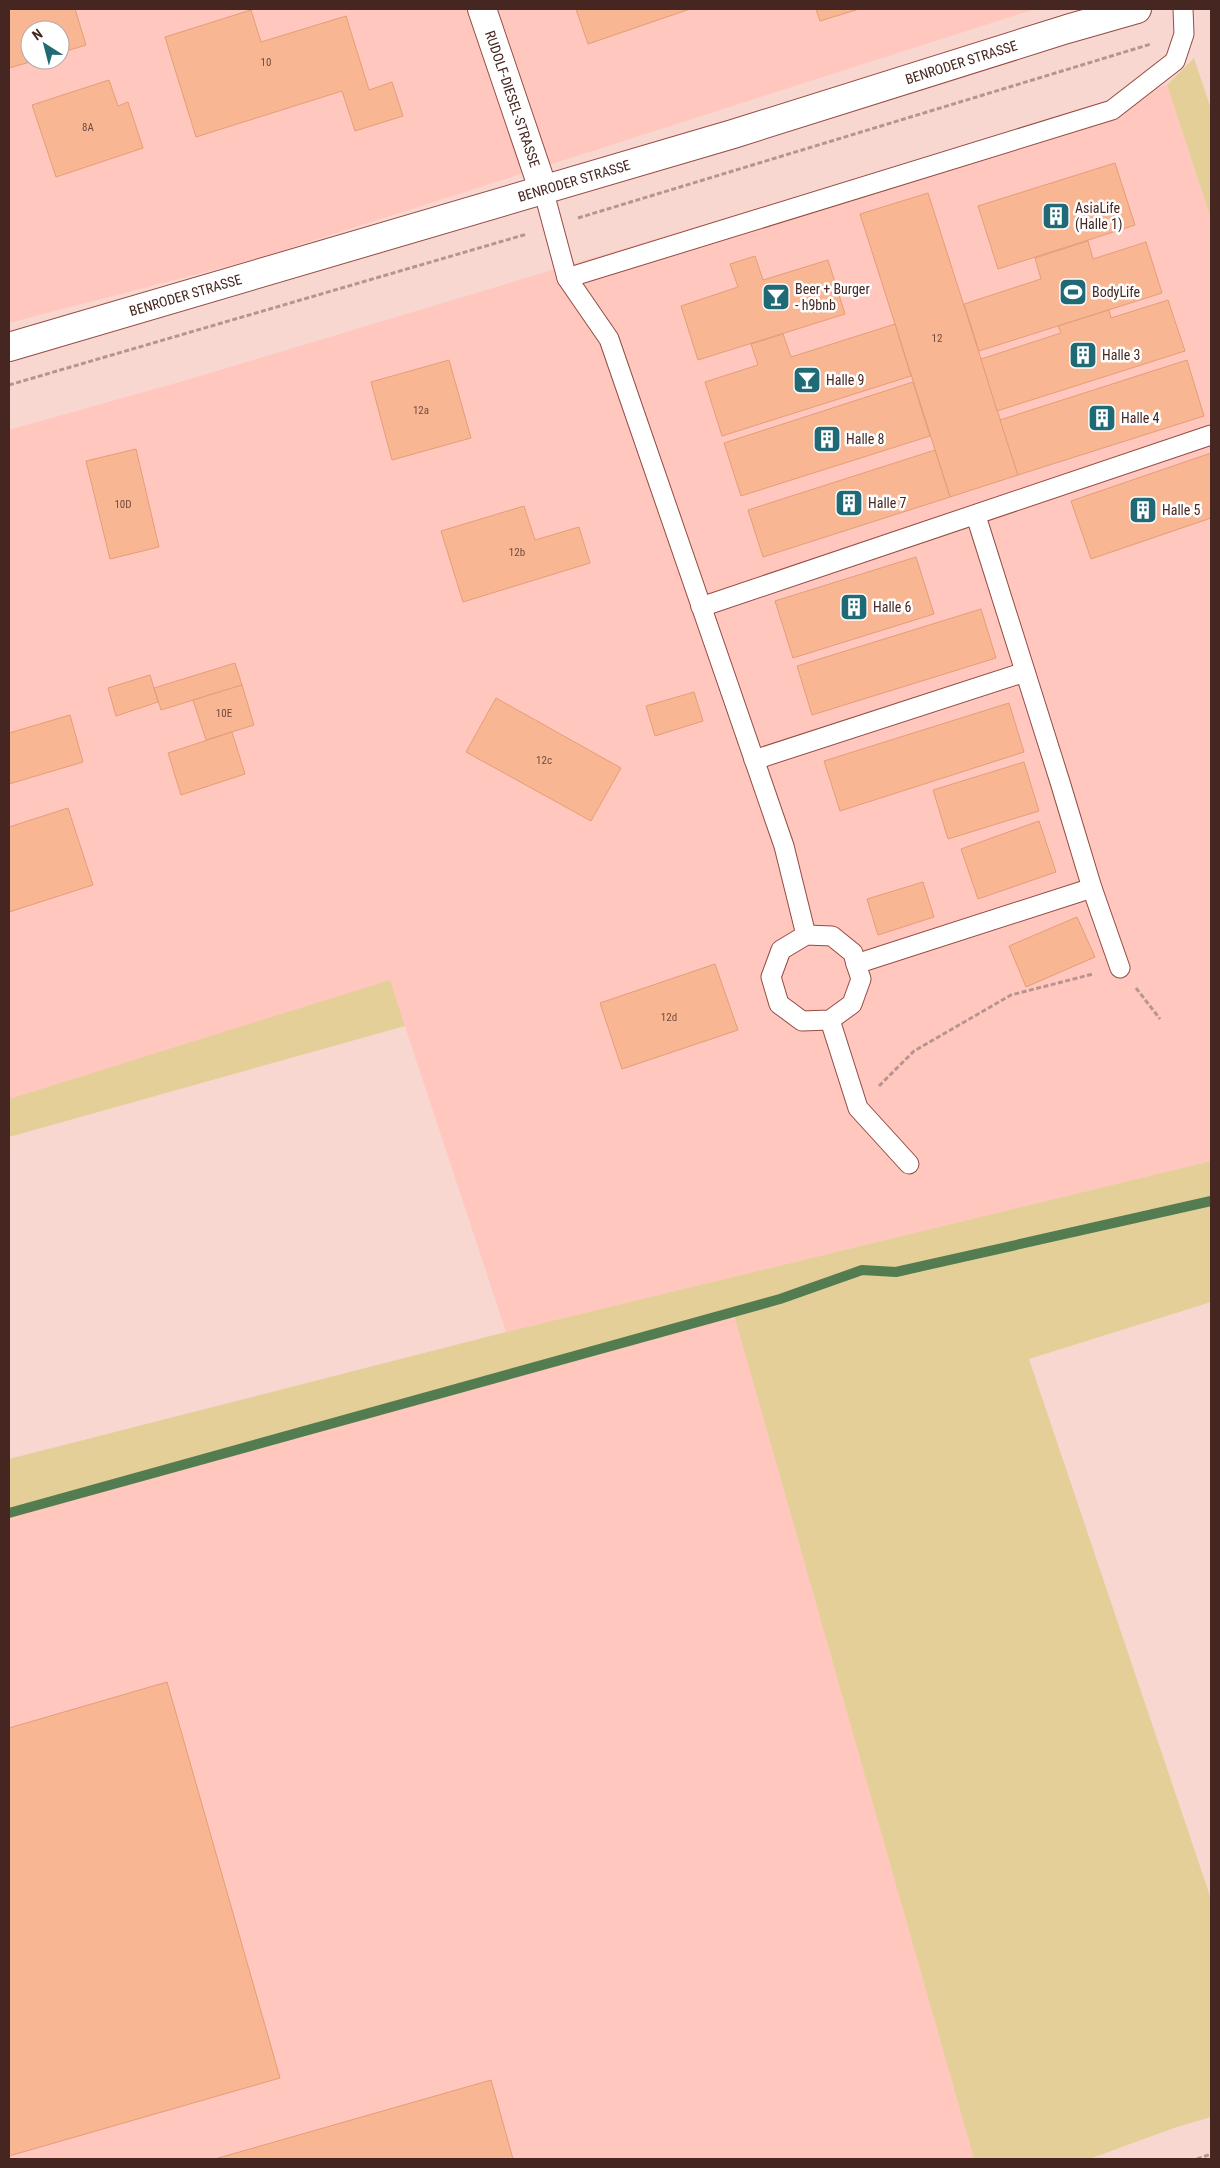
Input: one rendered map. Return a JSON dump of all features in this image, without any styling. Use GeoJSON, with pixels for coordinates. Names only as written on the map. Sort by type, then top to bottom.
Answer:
{"type":"FeatureCollection","features":[{"type":"Feature","properties":{"kind":"street","name":"RUDOLF-DIESEL-STRASSE"},"geometry":{"type":"LineString","coordinates":[[482,9],[543,189]]}},
{"type":"Feature","properties":{"kind":"street","name":"BENRODER STRASSE"},"geometry":{"type":"LineString","coordinates":[[9,347],[733,134],[1067,29],[1137,9]]}},
{"type":"Feature","properties":{"kind":"lane"},"geometry":{"type":"LineString","coordinates":[[567,278],[1112,110],[1175,61],[1184,34],[1183,9]]}},
{"type":"Feature","properties":{"kind":"lane"},"geometry":{"type":"LineString","coordinates":[[543,189],[567,278],[608,339],[784,846],[806,935]]}},
{"type":"Feature","properties":{"kind":"lane"},"geometry":{"type":"LineString","coordinates":[[701,607],[976,516],[1211,435]]}},
{"type":"Feature","properties":{"kind":"lane"},"geometry":{"type":"LineString","coordinates":[[976,516],[1092,888],[1120,968]]}},
{"type":"Feature","properties":{"kind":"lane"},"geometry":{"type":"LineString","coordinates":[[754,760],[1025,672]]}},
{"type":"Feature","properties":{"kind":"lane"},"geometry":{"type":"LineString","coordinates":[[856,964],[1092,888]]}},
{"type":"Feature","properties":{"kind":"lane"},"geometry":{"type":"LineString","coordinates":[[806,935],[832,936],[853,953],[856,964],[861,979],[852,1004],[830,1020],[802,1021],[779,1004],[771,977],[781,950],[806,935]]}},
{"type":"Feature","properties":{"kind":"lane"},"geometry":{"type":"LineString","coordinates":[[830,1020],[858,1108],[909,1164]]}},
{"type":"Feature","properties":{"kind":"path"},"geometry":{"type":"LineString","coordinates":[[9,385],[553,226],[1184,34]]}},
{"type":"Feature","properties":{"kind":"path"},"geometry":{"type":"LineString","coordinates":[[858,1108],[914,1050],[1011,996],[1120,968],[1160,1019]]}},
{"type":"Feature","properties":{"kind":"path"},"geometry":{"type":"LineString","coordinates":[[1197,2159],[1211,2154]]}},
{"type":"Feature","properties":{"kind":"shaded area"},"geometry":{"type":"Polygon","coordinates":[[[9,9],[1035,9],[259,258],[9,323],[9,9]]]}},
{"type":"Feature","properties":{"kind":"shaded area"},"geometry":{"type":"Polygon","coordinates":[[[1194,58],[1211,109],[1211,219],[1167,85],[1194,58]]]}},
{"type":"Feature","properties":{"kind":"shaded area"},"geometry":{"type":"Polygon","coordinates":[[[1167,85],[1211,219],[1211,1161],[506,1332],[390,981],[9,1099],[9,430],[190,379],[1167,85]]]}},
{"type":"Feature","properties":{"kind":"shaded area"},"geometry":{"type":"Polygon","coordinates":[[[390,980],[405,1026],[9,1137],[9,1099],[390,980]]]}},
{"type":"Feature","properties":{"kind":"shaded area"},"geometry":{"type":"Polygon","coordinates":[[[1211,1161],[1211,1302],[1029,1359],[1211,1899],[1211,2117],[1174,2128],[1089,2159],[974,2159],[733,1311],[9,1510],[9,1459],[506,1332],[1211,1161]]]}},
{"type":"Feature","properties":{"kind":"shaded area"},"geometry":{"type":"Polygon","coordinates":[[[734,1311],[974,2159],[9,2159],[9,1510],[734,1311]]]}},
{"type":"Feature","properties":{"kind":"building"},"geometry":{"type":"Polygon","coordinates":[[[9,9],[75,9],[86,45],[70,50],[70,20],[20,20],[20,65],[9,68],[9,9]]]}},
{"type":"Feature","properties":{"kind":"building"},"geometry":{"type":"Polygon","coordinates":[[[576,9],[690,9],[588,44],[576,9]]]}},
{"type":"Feature","properties":{"kind":"building"},"geometry":{"type":"Polygon","coordinates":[[[816,9],[859,9],[820,21],[816,9]]]}},
{"type":"Feature","properties":{"kind":"building"},"geometry":{"type":"Polygon","coordinates":[[[251,10],[261,42],[346,16],[369,90],[392,82],[403,116],[355,131],[342,91],[196,137],[165,37],[251,10]]]}},
{"type":"Feature","properties":{"kind":"building"},"geometry":{"type":"Polygon","coordinates":[[[109,80],[118,106],[128,102],[143,148],[56,177],[32,105],[109,80]]]}},
{"type":"Feature","properties":{"kind":"building","name":"AsiaLife (Halle 1)"},"geometry":{"type":"Polygon","coordinates":[[[1115,163],[1135,225],[998,269],[978,206],[1115,163]]]}},
{"type":"Feature","properties":{"kind":"building"},"geometry":{"type":"Polygon","coordinates":[[[928,193],[1018,475],[950,497],[860,214],[928,193]]]}},
{"type":"Feature","properties":{"kind":"building"},"geometry":{"type":"Polygon","coordinates":[[[1088,241],[1093,259],[1146,242],[1162,293],[979,351],[964,304],[1041,279],[1035,258],[1088,241]]]}},
{"type":"Feature","properties":{"kind":"building"},"geometry":{"type":"Polygon","coordinates":[[[755,256],[763,280],[828,260],[845,314],[698,360],[681,306],[738,287],[730,264],[755,256]]]}},
{"type":"Feature","properties":{"kind":"building","name":"Halle 3"},"geometry":{"type":"Polygon","coordinates":[[[1168,300],[1185,351],[997,411],[981,359],[1061,333],[1058,326],[1109,310],[1111,318],[1168,300]]]}},
{"type":"Feature","properties":{"kind":"building"},"geometry":{"type":"Polygon","coordinates":[[[895,324],[911,376],[722,436],[705,382],[758,365],[751,344],[783,334],[791,357],[895,324]]]}},
{"type":"Feature","properties":{"kind":"building"},"geometry":{"type":"Polygon","coordinates":[[[449,360],[471,438],[392,460],[371,382],[449,360]]]}},
{"type":"Feature","properties":{"kind":"building","name":"Halle 4"},"geometry":{"type":"Polygon","coordinates":[[[1187,360],[1204,416],[1018,475],[1000,420],[1187,360]]]}},
{"type":"Feature","properties":{"kind":"building","name":"Halle 8"},"geometry":{"type":"Polygon","coordinates":[[[913,382],[930,436],[741,496],[724,443],[913,382]]]}},
{"type":"Feature","properties":{"kind":"building"},"geometry":{"type":"Polygon","coordinates":[[[136,449],[159,547],[110,559],[86,461],[136,449]]]}},
{"type":"Feature","properties":{"kind":"building","name":"Halle 7"},"geometry":{"type":"Polygon","coordinates":[[[935,450],[950,497],[763,557],[748,510],[935,450]]]}},
{"type":"Feature","properties":{"kind":"building","name":"Halle 5"},"geometry":{"type":"Polygon","coordinates":[[[1211,453],[1211,518],[1091,559],[1071,501],[1211,453]]]}},
{"type":"Feature","properties":{"kind":"building"},"geometry":{"type":"Polygon","coordinates":[[[524,506],[535,540],[579,527],[590,563],[463,602],[441,531],[524,506]]]}},
{"type":"Feature","properties":{"kind":"building","name":"Halle 6"},"geometry":{"type":"Polygon","coordinates":[[[916,557],[934,614],[793,658],[775,601],[916,557]]]}},
{"type":"Feature","properties":{"kind":"building"},"geometry":{"type":"Polygon","coordinates":[[[981,609],[996,658],[812,715],[797,666],[981,609]]]}},
{"type":"Feature","properties":{"kind":"building"},"geometry":{"type":"Polygon","coordinates":[[[235,663],[242,685],[161,710],[154,688],[235,663]]]}},
{"type":"Feature","properties":{"kind":"building"},"geometry":{"type":"Polygon","coordinates":[[[150,675],[158,702],[116,716],[108,688],[150,675]]]}},
{"type":"Feature","properties":{"kind":"building"},"geometry":{"type":"Polygon","coordinates":[[[242,685],[254,725],[206,740],[193,700],[242,685]]]}},
{"type":"Feature","properties":{"kind":"building"},"geometry":{"type":"Polygon","coordinates":[[[694,692],[703,721],[655,736],[646,706],[694,692]]]}},
{"type":"Feature","properties":{"kind":"building"},"geometry":{"type":"Polygon","coordinates":[[[496,698],[621,768],[591,821],[466,752],[496,698]]]}},
{"type":"Feature","properties":{"kind":"building"},"geometry":{"type":"Polygon","coordinates":[[[1009,703],[1024,752],[840,811],[824,761],[1009,703]]]}},
{"type":"Feature","properties":{"kind":"building"},"geometry":{"type":"Polygon","coordinates":[[[70,715],[83,762],[9,784],[9,733],[70,715]]]}},
{"type":"Feature","properties":{"kind":"building"},"geometry":{"type":"Polygon","coordinates":[[[232,732],[245,774],[181,795],[168,753],[232,732]]]}},
{"type":"Feature","properties":{"kind":"building"},"geometry":{"type":"Polygon","coordinates":[[[1024,762],[1039,811],[948,839],[933,790],[1024,762]]]}},
{"type":"Feature","properties":{"kind":"building"},"geometry":{"type":"Polygon","coordinates":[[[68,808],[93,885],[9,912],[9,827],[68,808]]]}},
{"type":"Feature","properties":{"kind":"building"},"geometry":{"type":"Polygon","coordinates":[[[1039,821],[1056,872],[978,899],[961,849],[1039,821]]]}},
{"type":"Feature","properties":{"kind":"building"},"geometry":{"type":"Polygon","coordinates":[[[923,882],[934,917],[878,935],[867,899],[923,882]]]}},
{"type":"Feature","properties":{"kind":"building"},"geometry":{"type":"Polygon","coordinates":[[[1077,917],[1095,957],[1026,987],[1009,946],[1077,917]]]}},
{"type":"Feature","properties":{"kind":"building"},"geometry":{"type":"Polygon","coordinates":[[[715,964],[738,1030],[622,1069],[600,1003],[715,964]]]}},
{"type":"Feature","properties":{"kind":"building"},"geometry":{"type":"Polygon","coordinates":[[[167,1682],[280,2078],[9,2156],[9,1728],[167,1682]]]}},
{"type":"Feature","properties":{"kind":"building"},"geometry":{"type":"Polygon","coordinates":[[[491,2080],[513,2159],[215,2159],[491,2080]]]}},
{"type":"Feature","properties":{"kind":"waterway"},"geometry":{"type":"LineString","coordinates":[[9,1513],[780,1299],[862,1270],[896,1272],[1211,1201]]}},
{"type":"Feature","properties":{"kind":"place","name":"AsiaLife (Halle 1)"},"geometry":{"type":"Point","coordinates":[1056,216]}},
{"type":"Feature","properties":{"kind":"place","name":"BodyLife"},"geometry":{"type":"Point","coordinates":[1073,292]}},
{"type":"Feature","properties":{"kind":"place","name":"Beer + Burger - h9bnb"},"geometry":{"type":"Point","coordinates":[776,297]}},
{"type":"Feature","properties":{"kind":"place","name":"Halle 3"},"geometry":{"type":"Point","coordinates":[1083,355]}},
{"type":"Feature","properties":{"kind":"place","name":"Halle 9"},"geometry":{"type":"Point","coordinates":[807,380]}},
{"type":"Feature","properties":{"kind":"place","name":"Halle 4"},"geometry":{"type":"Point","coordinates":[1102,418]}},
{"type":"Feature","properties":{"kind":"place","name":"Halle 8"},"geometry":{"type":"Point","coordinates":[827,439]}},
{"type":"Feature","properties":{"kind":"place","name":"Halle 7"},"geometry":{"type":"Point","coordinates":[849,503]}},
{"type":"Feature","properties":{"kind":"place","name":"Halle 5"},"geometry":{"type":"Point","coordinates":[1143,510]}},
{"type":"Feature","properties":{"kind":"place","name":"Halle 6"},"geometry":{"type":"Point","coordinates":[854,607]}}]}
